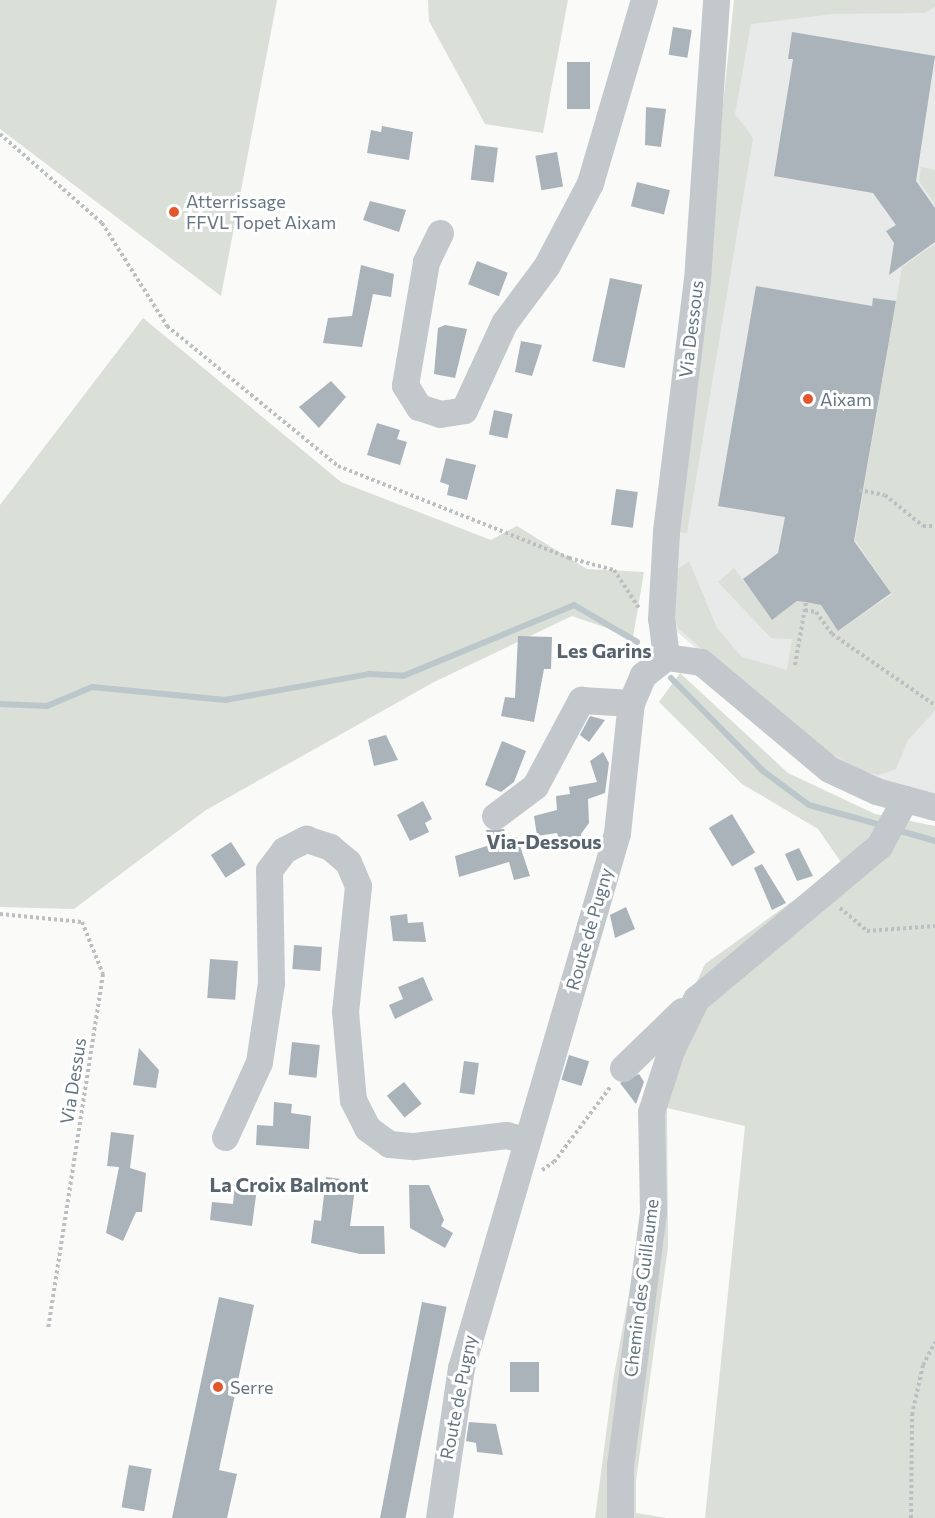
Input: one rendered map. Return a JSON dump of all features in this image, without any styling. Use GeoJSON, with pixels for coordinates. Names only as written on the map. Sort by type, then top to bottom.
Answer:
{"type":"FeatureCollection","features":[{"type":"Feature","properties":{"kind":"street"},"geometry":{"type":"LineString","coordinates":[[440,233],[426,262],[405,385],[419,406],[440,414],[464,410],[504,323],[547,265],[591,183],[644,0]]}},
{"type":"Feature","properties":{"kind":"street","name":"Via Dessous"},"geometry":{"type":"LineString","coordinates":[[666,657],[661,619],[666,531],[697,280],[716,0]]}},
{"type":"Feature","properties":{"kind":"street"},"geometry":{"type":"LineString","coordinates":[[666,657],[701,662],[829,769],[895,820],[935,807]]}},
{"type":"Feature","properties":{"kind":"street","name":"Route de Pugny"},"geometry":{"type":"LineString","coordinates":[[439,1518],[461,1368],[616,833],[631,703],[650,666],[666,657]]}},
{"type":"Feature","properties":{"kind":"street"},"geometry":{"type":"LineString","coordinates":[[495,816],[535,786],[581,700],[631,703]]}},
{"type":"Feature","properties":{"kind":"street","name":"Chemin des Guillaume"},"geometry":{"type":"LineString","coordinates":[[620,1518],[620,1466],[653,1212],[651,1112],[671,1050],[696,999],[825,892],[895,820]]}},
{"type":"Feature","properties":{"kind":"street"},"geometry":{"type":"LineString","coordinates":[[225,1137],[259,1062],[271,983],[269,870],[284,850],[306,839],[330,847],[348,862],[358,886],[345,1011],[353,1100],[367,1128],[389,1144],[414,1146],[506,1136],[526,1140]]}},
{"type":"Feature","properties":{"kind":"street"},"geometry":{"type":"LineString","coordinates":[[623,1068],[696,999]]}},
{"type":"Feature","properties":{"kind":"path"},"geometry":{"type":"LineString","coordinates":[[0,134],[102,223],[167,326],[338,466],[569,558],[614,570],[645,618],[661,619]]}},
{"type":"Feature","properties":{"kind":"path"},"geometry":{"type":"LineString","coordinates":[[859,489],[885,495],[923,526],[935,526]]}},
{"type":"Feature","properties":{"kind":"path"},"geometry":{"type":"LineString","coordinates":[[795,665],[806,602]]}},
{"type":"Feature","properties":{"kind":"path"},"geometry":{"type":"LineString","coordinates":[[805,610],[816,612],[832,634],[935,705]]}},
{"type":"Feature","properties":{"kind":"path"},"geometry":{"type":"LineString","coordinates":[[825,892],[867,932],[935,926]]}},
{"type":"Feature","properties":{"kind":"path","name":"Via Dessus"},"geometry":{"type":"LineString","coordinates":[[0,914],[82,922],[103,974],[48,1329]]}},
{"type":"Feature","properties":{"kind":"path"},"geometry":{"type":"LineString","coordinates":[[537,1177],[554,1162],[623,1068]]}},
{"type":"Feature","properties":{"kind":"path"},"geometry":{"type":"LineString","coordinates":[[911,1518],[912,1415],[923,1365],[935,1342]]}},
{"type":"Feature","properties":{"kind":"shaded area","name":"Atterrissage FFVL Topet Aixam"},"geometry":{"type":"Polygon","coordinates":[[[0,0],[277,0],[221,296],[0,129],[0,0]]]}},
{"type":"Feature","properties":{"kind":"shaded area"},"geometry":{"type":"Polygon","coordinates":[[[428,0],[568,0],[543,133],[485,124],[429,21],[428,0]]]}},
{"type":"Feature","properties":{"kind":"shaded area"},"geometry":{"type":"Polygon","coordinates":[[[734,0],[935,0],[935,7],[925,13],[833,14],[751,24],[735,114],[753,138],[687,533],[678,532],[734,0]]]}},
{"type":"Feature","properties":{"kind":"shaded area"},"geometry":{"type":"Polygon","coordinates":[[[747,0],[935,0],[935,795],[861,773],[800,738],[675,630],[669,581],[747,0]]]}},
{"type":"Feature","properties":{"kind":"shaded area"},"geometry":{"type":"Polygon","coordinates":[[[921,167],[935,170],[935,204],[919,181],[921,167]]]}},
{"type":"Feature","properties":{"kind":"shaded area"},"geometry":{"type":"Polygon","coordinates":[[[935,244],[935,711],[908,740],[896,769],[879,775],[864,772],[802,737],[678,628],[671,602],[673,572],[689,561],[717,628],[742,657],[787,670],[792,639],[771,638],[718,582],[734,568],[772,620],[798,601],[819,603],[839,631],[892,594],[855,540],[902,267],[935,244]]]}},
{"type":"Feature","properties":{"kind":"shaded area"},"geometry":{"type":"Polygon","coordinates":[[[143,318],[341,482],[491,540],[517,526],[587,569],[644,572],[633,637],[572,616],[434,682],[206,810],[74,909],[0,907],[0,505],[143,318]]]}},
{"type":"Feature","properties":{"kind":"shaded area"},"geometry":{"type":"Polygon","coordinates":[[[680,673],[788,773],[875,814],[935,826],[935,1518],[705,1518],[745,1126],[667,1108],[668,1247],[636,1481],[636,1513],[666,1518],[595,1518],[613,1381],[679,1020],[705,964],[843,865],[818,829],[742,784],[659,702],[680,673]]]}},
{"type":"Feature","properties":{"kind":"building"},"geometry":{"type":"Polygon","coordinates":[[[673,27],[692,30],[687,58],[669,55],[673,27]]]}},
{"type":"Feature","properties":{"kind":"building"},"geometry":{"type":"Polygon","coordinates":[[[792,32],[935,56],[916,181],[935,208],[935,242],[889,275],[894,243],[886,231],[896,225],[873,193],[774,176],[793,59],[788,59],[792,32]]]}},
{"type":"Feature","properties":{"kind":"building"},"geometry":{"type":"Polygon","coordinates":[[[567,62],[590,62],[590,109],[567,109],[567,62]]]}},
{"type":"Feature","properties":{"kind":"building"},"geometry":{"type":"Polygon","coordinates":[[[646,107],[666,109],[661,147],[645,145],[646,107]]]}},
{"type":"Feature","properties":{"kind":"building"},"geometry":{"type":"Polygon","coordinates":[[[382,126],[413,132],[409,160],[367,153],[371,130],[381,132],[382,126]]]}},
{"type":"Feature","properties":{"kind":"building"},"geometry":{"type":"Polygon","coordinates":[[[475,145],[498,148],[494,183],[471,180],[475,145]]]}},
{"type":"Feature","properties":{"kind":"building"},"geometry":{"type":"Polygon","coordinates":[[[557,152],[563,186],[541,190],[535,156],[557,152]]]}},
{"type":"Feature","properties":{"kind":"building"},"geometry":{"type":"Polygon","coordinates":[[[637,182],[670,190],[664,214],[631,206],[637,182]]]}},
{"type":"Feature","properties":{"kind":"building"},"geometry":{"type":"Polygon","coordinates":[[[370,201],[406,210],[399,232],[363,220],[370,201]]]}},
{"type":"Feature","properties":{"kind":"building"},"geometry":{"type":"Polygon","coordinates":[[[477,261],[508,273],[499,296],[468,284],[477,261]]]}},
{"type":"Feature","properties":{"kind":"building"},"geometry":{"type":"Polygon","coordinates":[[[361,265],[394,274],[391,297],[373,294],[362,347],[323,343],[328,318],[352,316],[361,265]]]}},
{"type":"Feature","properties":{"kind":"building"},"geometry":{"type":"Polygon","coordinates":[[[610,278],[642,285],[625,368],[592,361],[610,278]]]}},
{"type":"Feature","properties":{"kind":"building","name":"Aixam"},"geometry":{"type":"Polygon","coordinates":[[[756,286],[872,306],[873,298],[896,301],[854,541],[891,593],[838,631],[821,605],[806,602],[797,601],[772,620],[743,579],[778,553],[785,517],[718,506],[756,286]]]}},
{"type":"Feature","properties":{"kind":"building"},"geometry":{"type":"Polygon","coordinates":[[[445,325],[467,329],[455,378],[434,374],[438,328],[445,325]]]}},
{"type":"Feature","properties":{"kind":"building"},"geometry":{"type":"Polygon","coordinates":[[[521,341],[542,345],[532,376],[515,372],[521,341]]]}},
{"type":"Feature","properties":{"kind":"building"},"geometry":{"type":"Polygon","coordinates":[[[331,381],[346,397],[319,428],[299,407],[331,381]]]}},
{"type":"Feature","properties":{"kind":"building"},"geometry":{"type":"Polygon","coordinates":[[[494,410],[513,414],[507,438],[489,434],[494,410]]]}},
{"type":"Feature","properties":{"kind":"building"},"geometry":{"type":"Polygon","coordinates":[[[377,423],[400,430],[397,439],[407,442],[400,465],[367,455],[377,423]]]}},
{"type":"Feature","properties":{"kind":"building"},"geometry":{"type":"Polygon","coordinates":[[[446,458],[476,465],[467,500],[447,495],[449,485],[440,482],[446,458]]]}},
{"type":"Feature","properties":{"kind":"building"},"geometry":{"type":"Polygon","coordinates":[[[616,489],[638,492],[633,528],[611,525],[616,489]]]}},
{"type":"Feature","properties":{"kind":"building"},"geometry":{"type":"Polygon","coordinates":[[[518,636],[552,637],[551,669],[544,669],[534,722],[501,716],[505,697],[515,698],[518,636]]]}},
{"type":"Feature","properties":{"kind":"building"},"geometry":{"type":"Polygon","coordinates":[[[590,716],[605,720],[589,742],[580,735],[590,716]]]}},
{"type":"Feature","properties":{"kind":"building"},"geometry":{"type":"Polygon","coordinates":[[[386,735],[398,760],[374,766],[368,740],[386,735]]]}},
{"type":"Feature","properties":{"kind":"building"},"geometry":{"type":"Polygon","coordinates":[[[502,741],[526,751],[514,782],[501,792],[485,785],[502,741]]]}},
{"type":"Feature","properties":{"kind":"building"},"geometry":{"type":"Polygon","coordinates":[[[603,752],[609,763],[605,793],[588,799],[589,823],[581,834],[582,845],[562,847],[557,833],[537,836],[534,816],[557,810],[556,796],[570,794],[569,787],[597,782],[590,761],[603,752]]]}},
{"type":"Feature","properties":{"kind":"building"},"geometry":{"type":"Polygon","coordinates":[[[423,801],[432,819],[425,823],[429,832],[410,841],[397,815],[423,801]]]}},
{"type":"Feature","properties":{"kind":"building"},"geometry":{"type":"Polygon","coordinates":[[[732,814],[755,853],[732,866],[709,828],[732,814]]]}},
{"type":"Feature","properties":{"kind":"building"},"geometry":{"type":"Polygon","coordinates":[[[504,829],[507,840],[517,837],[530,876],[514,880],[509,862],[459,877],[455,856],[490,845],[486,830],[504,829]]]}},
{"type":"Feature","properties":{"kind":"building"},"geometry":{"type":"Polygon","coordinates":[[[231,842],[246,865],[226,878],[211,855],[231,842]]]}},
{"type":"Feature","properties":{"kind":"building"},"geometry":{"type":"Polygon","coordinates":[[[799,848],[813,876],[797,881],[785,854],[799,848]]]}},
{"type":"Feature","properties":{"kind":"building"},"geometry":{"type":"Polygon","coordinates":[[[762,864],[786,903],[772,910],[754,868],[762,864]]]}},
{"type":"Feature","properties":{"kind":"building"},"geometry":{"type":"Polygon","coordinates":[[[626,907],[635,929],[615,938],[610,915],[626,907]]]}},
{"type":"Feature","properties":{"kind":"building"},"geometry":{"type":"Polygon","coordinates":[[[407,914],[408,923],[423,922],[426,942],[393,941],[390,916],[407,914]]]}},
{"type":"Feature","properties":{"kind":"building"},"geometry":{"type":"Polygon","coordinates":[[[294,945],[322,947],[320,971],[292,969],[294,945]]]}},
{"type":"Feature","properties":{"kind":"building"},"geometry":{"type":"Polygon","coordinates":[[[210,959],[238,961],[235,1000],[207,998],[210,959]]]}},
{"type":"Feature","properties":{"kind":"building"},"geometry":{"type":"Polygon","coordinates":[[[423,977],[433,1000],[395,1019],[389,1005],[403,999],[398,987],[423,977]]]}},
{"type":"Feature","properties":{"kind":"building"},"geometry":{"type":"Polygon","coordinates":[[[292,1042],[320,1045],[316,1078],[289,1075],[292,1042]]]}},
{"type":"Feature","properties":{"kind":"building"},"geometry":{"type":"Polygon","coordinates":[[[139,1048],[159,1070],[156,1088],[133,1085],[139,1048]]]}},
{"type":"Feature","properties":{"kind":"building"},"geometry":{"type":"Polygon","coordinates":[[[569,1055],[589,1061],[581,1086],[561,1080],[569,1055]]]}},
{"type":"Feature","properties":{"kind":"building"},"geometry":{"type":"Polygon","coordinates":[[[464,1061],[479,1063],[474,1095],[460,1093],[464,1061]]]}},
{"type":"Feature","properties":{"kind":"building"},"geometry":{"type":"Polygon","coordinates":[[[639,1074],[644,1082],[636,1104],[620,1083],[639,1074]]]}},
{"type":"Feature","properties":{"kind":"building"},"geometry":{"type":"Polygon","coordinates":[[[404,1082],[422,1104],[405,1118],[387,1096],[404,1082]]]}},
{"type":"Feature","properties":{"kind":"building"},"geometry":{"type":"Polygon","coordinates":[[[274,1102],[292,1104],[291,1113],[311,1116],[309,1149],[256,1145],[257,1125],[273,1126],[274,1102]]]}},
{"type":"Feature","properties":{"kind":"building"},"geometry":{"type":"Polygon","coordinates":[[[111,1132],[134,1135],[130,1168],[146,1173],[142,1212],[136,1212],[123,1241],[106,1233],[119,1167],[107,1166],[111,1132]]]}},
{"type":"Feature","properties":{"kind":"building"},"geometry":{"type":"Polygon","coordinates":[[[326,1177],[356,1181],[350,1226],[384,1226],[385,1254],[360,1254],[311,1243],[314,1220],[321,1221],[326,1177]]]}},
{"type":"Feature","properties":{"kind":"building"},"geometry":{"type":"Polygon","coordinates":[[[235,1185],[257,1188],[252,1226],[210,1220],[212,1202],[233,1204],[235,1185]]]}},
{"type":"Feature","properties":{"kind":"building"},"geometry":{"type":"Polygon","coordinates":[[[409,1185],[429,1185],[444,1220],[441,1226],[453,1233],[445,1248],[410,1228],[409,1185]]]}},
{"type":"Feature","properties":{"kind":"building","name":"Serre"},"geometry":{"type":"Polygon","coordinates":[[[219,1297],[254,1305],[219,1470],[237,1474],[227,1518],[172,1518],[219,1297]]]}},
{"type":"Feature","properties":{"kind":"building"},"geometry":{"type":"Polygon","coordinates":[[[422,1302],[447,1307],[405,1518],[380,1518],[422,1302]]]}},
{"type":"Feature","properties":{"kind":"building"},"geometry":{"type":"Polygon","coordinates":[[[510,1362],[539,1362],[539,1392],[510,1392],[510,1362]]]}},
{"type":"Feature","properties":{"kind":"building"},"geometry":{"type":"Polygon","coordinates":[[[469,1422],[496,1424],[503,1455],[477,1452],[476,1443],[466,1441],[469,1422]]]}},
{"type":"Feature","properties":{"kind":"building"},"geometry":{"type":"Polygon","coordinates":[[[129,1465],[152,1469],[144,1511],[122,1507],[129,1465]]]}},
{"type":"Feature","properties":{"kind":"waterway"},"geometry":{"type":"LineString","coordinates":[[0,704],[47,706],[92,687],[225,700],[369,674],[403,676],[574,605],[637,642]]}},
{"type":"Feature","properties":{"kind":"waterway"},"geometry":{"type":"LineString","coordinates":[[671,678],[763,771],[809,805],[881,825]]}},
{"type":"Feature","properties":{"kind":"waterway"},"geometry":{"type":"LineString","coordinates":[[897,830],[935,841]]}},
{"type":"Feature","properties":{"kind":"place","name":"Atterrissage FFVL Topet Aixam"},"geometry":{"type":"Point","coordinates":[174,212]}},
{"type":"Feature","properties":{"kind":"place","name":"Aixam"},"geometry":{"type":"Point","coordinates":[808,399]}},
{"type":"Feature","properties":{"kind":"place","name":"Serre"},"geometry":{"type":"Point","coordinates":[218,1387]}},
{"type":"Feature","properties":{"kind":"district","name":"Les Garins"},"geometry":{"type":"Point","coordinates":[604,650]}},
{"type":"Feature","properties":{"kind":"district","name":"Via-Dessous"},"geometry":{"type":"Point","coordinates":[544,841]}},
{"type":"Feature","properties":{"kind":"district","name":"La Croix Balmont"},"geometry":{"type":"Point","coordinates":[289,1184]}}]}
